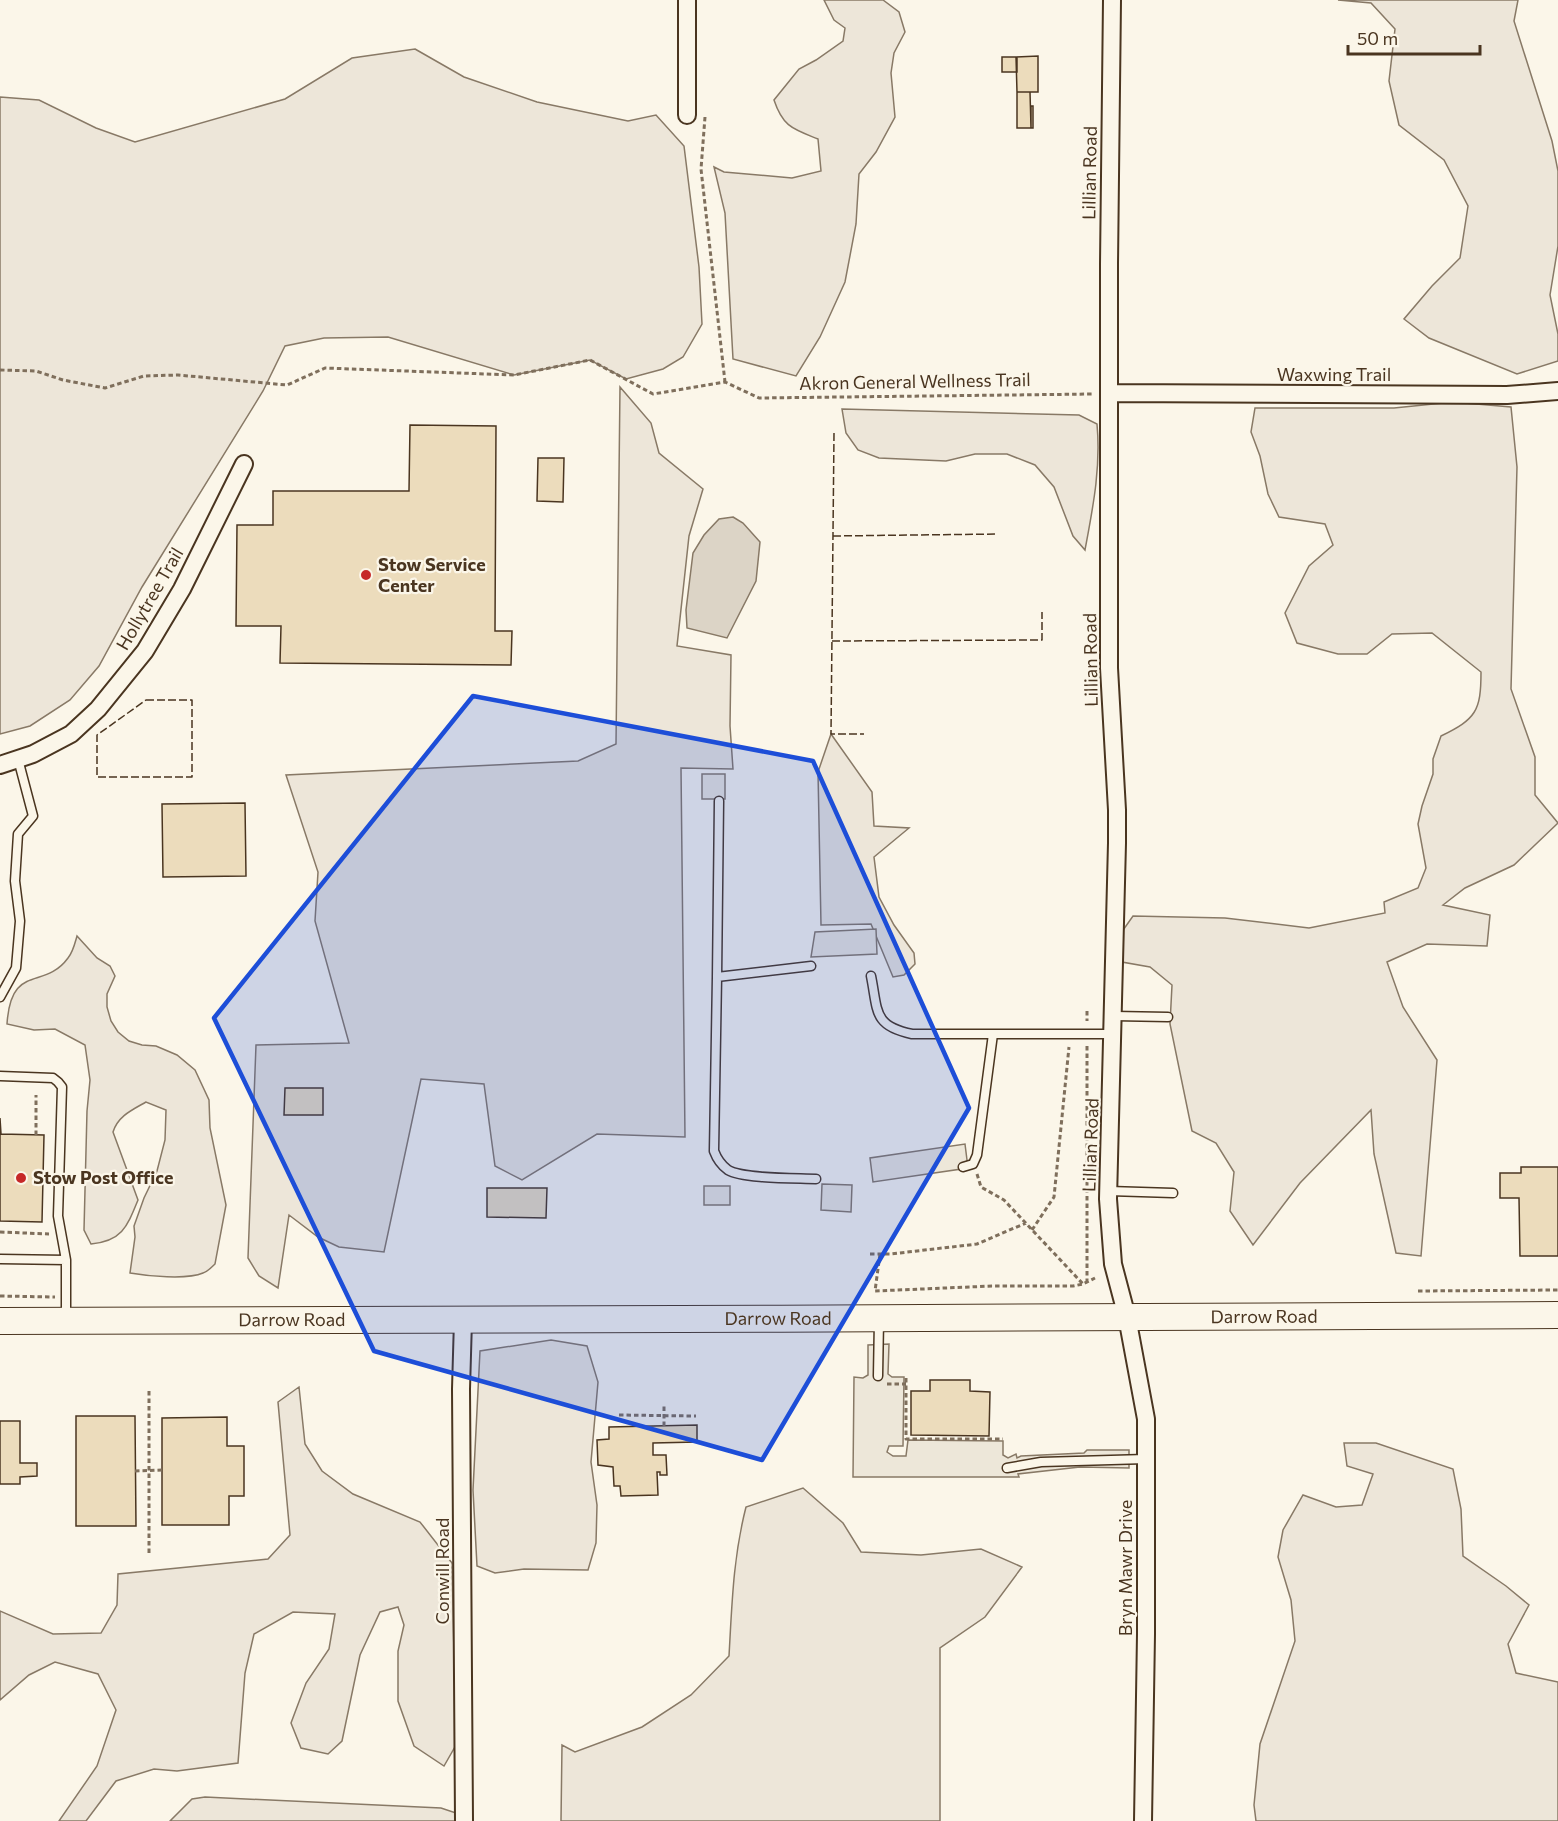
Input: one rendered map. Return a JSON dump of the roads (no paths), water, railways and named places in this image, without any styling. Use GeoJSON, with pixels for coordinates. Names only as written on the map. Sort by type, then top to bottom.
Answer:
{"type":"FeatureCollection","features":[{"type":"Feature","properties":{"kind":"main road","name":"Darrow Road"},"geometry":{"type":"LineString","coordinates":[[0,1321],[66,1308],[463,1320],[879,1320],[1558,1315]]}},
{"type":"Feature","properties":{"kind":"street"},"geometry":{"type":"LineString","coordinates":[[687,0],[687,115]]}},
{"type":"Feature","properties":{"kind":"street","name":"Lillian Road"},"geometry":{"type":"LineString","coordinates":[[1112,0],[1109,668],[1117,810],[1109,1191],[1113,1264],[1127,1317]]}},
{"type":"Feature","properties":{"kind":"street","name":"Waxwing Trail"},"geometry":{"type":"LineString","coordinates":[[1109,393],[1507,395],[1558,391]]}},
{"type":"Feature","properties":{"kind":"street","name":"Hollytree Trail"},"geometry":{"type":"LineString","coordinates":[[0,765],[33,754],[71,734],[98,709],[145,651],[182,588],[244,464]]}},
{"type":"Feature","properties":{"kind":"street","name":"Bryn Mawr Drive"},"geometry":{"type":"LineString","coordinates":[[1127,1317],[1146,1419],[1143,1821]]}},
{"type":"Feature","properties":{"kind":"street","name":"Conwill Road"},"geometry":{"type":"LineString","coordinates":[[463,1320],[461,1389],[464,1821]]}},
{"type":"Feature","properties":{"kind":"lane"},"geometry":{"type":"LineString","coordinates":[[0,997],[16,968],[20,921],[15,881],[18,834],[33,816],[18,759]]}},
{"type":"Feature","properties":{"kind":"lane"},"geometry":{"type":"LineString","coordinates":[[719,801],[714,1151],[718,1161],[729,1171],[747,1175],[816,1179]]}},
{"type":"Feature","properties":{"kind":"lane"},"geometry":{"type":"LineString","coordinates":[[717,977],[811,966]]}},
{"type":"Feature","properties":{"kind":"lane"},"geometry":{"type":"LineString","coordinates":[[871,976],[878,1012],[885,1025],[896,1031],[912,1034],[1114,1034]]}},
{"type":"Feature","properties":{"kind":"lane"},"geometry":{"type":"LineString","coordinates":[[1114,1016],[1168,1017]]}},
{"type":"Feature","properties":{"kind":"lane"},"geometry":{"type":"LineString","coordinates":[[963,1167],[973,1164],[977,1155],[993,1034]]}},
{"type":"Feature","properties":{"kind":"lane"},"geometry":{"type":"LineString","coordinates":[[0,1076],[52,1078],[62,1087],[58,1216],[66,1260],[66,1308]]}},
{"type":"Feature","properties":{"kind":"lane"},"geometry":{"type":"LineString","coordinates":[[1109,1191],[1173,1193]]}},
{"type":"Feature","properties":{"kind":"lane"},"geometry":{"type":"LineString","coordinates":[[0,1259],[66,1260]]}},
{"type":"Feature","properties":{"kind":"lane"},"geometry":{"type":"LineString","coordinates":[[879,1320],[879,1380]]}},
{"type":"Feature","properties":{"kind":"lane"},"geometry":{"type":"LineString","coordinates":[[1007,1468],[1041,1462],[1146,1459]]}},
{"type":"Feature","properties":{"kind":"place","name":"Stow Service Center"},"geometry":{"type":"Point","coordinates":[366,575]}},
{"type":"Feature","properties":{"kind":"place","name":"Stow Post Office"},"geometry":{"type":"Point","coordinates":[21,1178]}}]}
